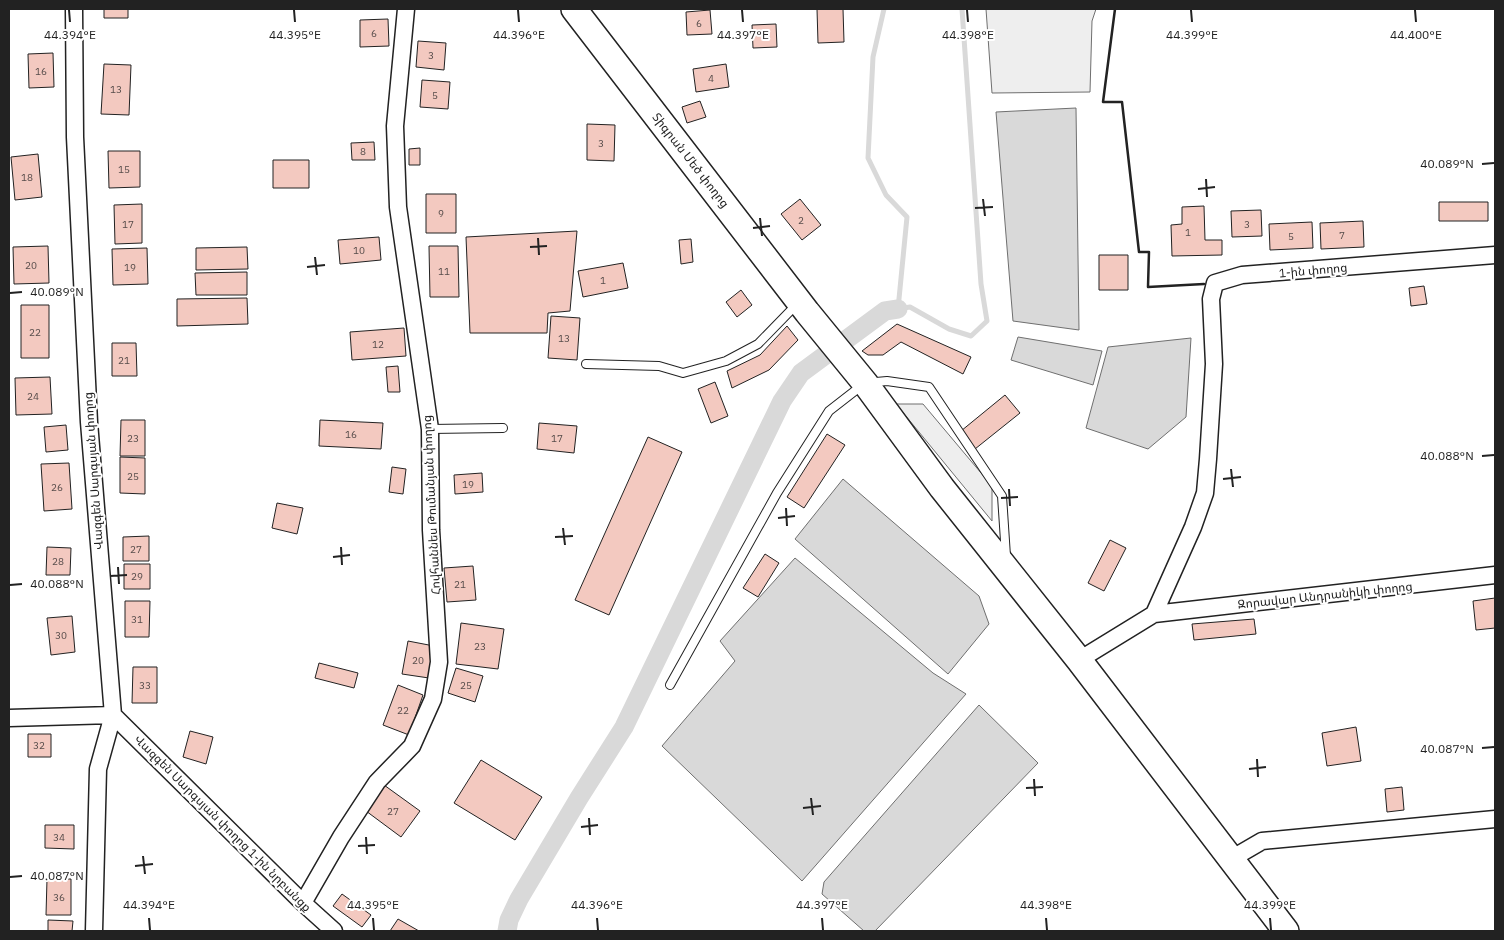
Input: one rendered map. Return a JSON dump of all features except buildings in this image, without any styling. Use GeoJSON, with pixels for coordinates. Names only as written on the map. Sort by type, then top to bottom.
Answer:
{"type":"FeatureCollection","features":[{"type":"Feature","properties":{"kind":"main road","name":"Տիգրան Մեծ փողոց"},"geometry":{"type":"LineString","coordinates":[[574,9],[803,307],[858,375],[942,488],[1079,660],[1286,931]]}},
{"type":"Feature","properties":{"kind":"street","name":"Վազգեն Սարգսյան փողոց"},"geometry":{"type":"LineString","coordinates":[[74,9],[75,137],[89,422],[113,715],[98,769],[94,931]]}},
{"type":"Feature","properties":{"kind":"street","name":"Հովհաննես Թումանյան փողոց"},"geometry":{"type":"LineString","coordinates":[[303,903],[341,837],[377,782],[412,746],[433,699],[439,662],[431,530],[430,429],[398,207],[394,126],[406,9]]}},
{"type":"Feature","properties":{"kind":"street","name":"1-ին փողոց"},"geometry":{"type":"LineString","coordinates":[[1154,614],[1193,527],[1205,493],[1214,364],[1211,299],[1215,282],[1242,276],[1495,255]]}},
{"type":"Feature","properties":{"kind":"street","name":"Զորավար Անդրանիկի փողոց"},"geometry":{"type":"LineString","coordinates":[[1154,614],[1495,575]]}},
{"type":"Feature","properties":{"kind":"street"},"geometry":{"type":"LineString","coordinates":[[1079,660],[1154,614]]}},
{"type":"Feature","properties":{"kind":"street"},"geometry":{"type":"LineString","coordinates":[[9,718],[113,715]]}},
{"type":"Feature","properties":{"kind":"street","name":"Վազգեն Սարգսյան փողոց 1-ին նրբանցք"},"geometry":{"type":"LineString","coordinates":[[113,715],[303,903],[334,931]]}},
{"type":"Feature","properties":{"kind":"street"},"geometry":{"type":"LineString","coordinates":[[1231,859],[1262,841],[1495,819]]}},
{"type":"Feature","properties":{"kind":"lane"},"geometry":{"type":"LineString","coordinates":[[586,364],[659,366],[683,373],[726,361],[758,344],[803,307]]}},
{"type":"Feature","properties":{"kind":"lane"},"geometry":{"type":"LineString","coordinates":[[670,685],[777,493],[829,411],[858,375],[929,387],[1002,496],[1006,570]]}},
{"type":"Feature","properties":{"kind":"lane"},"geometry":{"type":"LineString","coordinates":[[430,429],[503,428]]}},
{"type":"Feature","properties":{"kind":"shaded area"},"geometry":{"type":"Polygon","coordinates":[[[986,9],[1096,9],[1092,21],[1090,92],[992,93],[986,9]]]}},
{"type":"Feature","properties":{"kind":"shaded area"},"geometry":{"type":"Polygon","coordinates":[[[1076,108],[1079,330],[1013,321],[996,112],[1076,108]]]}},
{"type":"Feature","properties":{"kind":"shaded area"},"geometry":{"type":"Polygon","coordinates":[[[1018,337],[1102,351],[1093,385],[1011,360],[1018,337]]]}},
{"type":"Feature","properties":{"kind":"shaded area"},"geometry":{"type":"Polygon","coordinates":[[[1191,338],[1186,417],[1148,449],[1086,428],[1108,347],[1191,338]]]}},
{"type":"Feature","properties":{"kind":"shaded area"},"geometry":{"type":"Polygon","coordinates":[[[896,404],[923,404],[992,486],[992,521],[896,404]]]}},
{"type":"Feature","properties":{"kind":"shaded area"},"geometry":{"type":"Polygon","coordinates":[[[843,479],[979,596],[989,624],[948,674],[795,539],[843,479]]]}},
{"type":"Feature","properties":{"kind":"shaded area"},"geometry":{"type":"Polygon","coordinates":[[[795,558],[933,673],[966,694],[802,881],[662,746],[735,661],[720,641],[795,558]]]}},
{"type":"Feature","properties":{"kind":"shaded area"},"geometry":{"type":"Polygon","coordinates":[[[979,705],[1038,763],[875,931],[864,931],[822,894],[824,882],[979,705]]]}},
{"type":"Feature","properties":{"kind":"waterway"},"geometry":{"type":"LineString","coordinates":[[884,9],[873,57],[868,158],[886,195],[907,217],[898,309],[910,307],[949,329],[971,336],[987,321],[981,284],[962,9]]}},
{"type":"Feature","properties":{"kind":"waterway"},"geometry":{"type":"LineString","coordinates":[[507,931],[509,920],[519,899],[624,727],[782,401],[801,373],[885,311],[898,309]]}},
{"type":"Feature","properties":{"kind":"wall"},"geometry":{"type":"LineString","coordinates":[[1115,9],[1103,102],[1122,102],[1139,252],[1149,252],[1148,287],[1204,284]]}}]}
